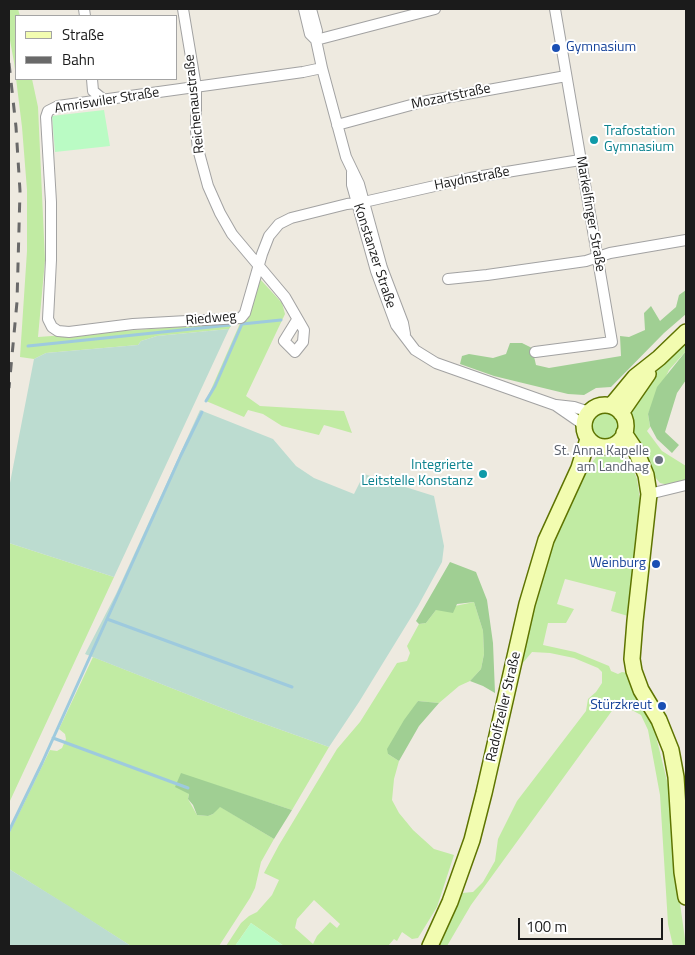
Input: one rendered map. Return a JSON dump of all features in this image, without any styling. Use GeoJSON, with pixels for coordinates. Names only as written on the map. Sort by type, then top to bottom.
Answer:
{"type":"FeatureCollection","features":[{"type":"Feature","properties":{"kind":"street","name":"Reichenaustraße"},"geometry":{"type":"LineString","coordinates":[[183,9],[196,87],[198,149],[208,186],[232,234],[285,297],[297,320]]}},
{"type":"Feature","properties":{"kind":"street","name":"Konstanzer Straße"},"geometry":{"type":"LineString","coordinates":[[304,9],[310,34],[316,40]]}},
{"type":"Feature","properties":{"kind":"street","name":"Konstanzer Straße"},"geometry":{"type":"LineString","coordinates":[[311,9],[317,32],[316,40],[322,68],[346,157],[359,184],[360,202],[403,323],[405,337],[415,350],[436,364],[514,389],[555,405],[574,407],[590,431]]}},
{"type":"Feature","properties":{"kind":"street"},"geometry":{"type":"LineString","coordinates":[[316,40],[435,9]]}},
{"type":"Feature","properties":{"kind":"street","name":"Markelfinger Straße"},"geometry":{"type":"LineString","coordinates":[[535,352],[612,342],[555,9]]}},
{"type":"Feature","properties":{"kind":"street","name":"Amriswiler Straße"},"geometry":{"type":"LineString","coordinates":[[52,327],[48,319],[51,260],[46,117],[48,111],[58,106],[322,68]]}},
{"type":"Feature","properties":{"kind":"street","name":"Mozartstraße"},"geometry":{"type":"LineString","coordinates":[[337,125],[429,100],[566,76]]}},
{"type":"Feature","properties":{"kind":"street"},"geometry":{"type":"LineString","coordinates":[[92,80],[93,91],[104,100]]}},
{"type":"Feature","properties":{"kind":"street","name":"Haydnstraße"},"geometry":{"type":"LineString","coordinates":[[360,202],[470,178],[580,160]]}},
{"type":"Feature","properties":{"kind":"street","name":"Riedweg"},"geometry":{"type":"LineString","coordinates":[[52,327],[58,331],[68,332],[133,324],[241,318],[245,313],[269,236],[279,224],[291,218],[360,202]]}},
{"type":"Feature","properties":{"kind":"street"},"geometry":{"type":"LineString","coordinates":[[448,279],[495,274],[597,258],[610,253],[686,240]]}},
{"type":"Feature","properties":{"kind":"street"},"geometry":{"type":"LineString","coordinates":[[616,410],[635,377],[659,358],[686,332]]}},
{"type":"Feature","properties":{"kind":"street"},"geometry":{"type":"LineString","coordinates":[[599,406],[616,410],[625,423],[620,438],[604,447],[590,431],[599,406]]}},
{"type":"Feature","properties":{"kind":"street","name":"Radolfzeller Straße"},"geometry":{"type":"LineString","coordinates":[[430,946],[450,902],[472,840],[527,604],[546,540],[579,468],[590,431]]}},
{"type":"Feature","properties":{"kind":"street"},"geometry":{"type":"LineString","coordinates":[[620,438],[636,450],[646,475],[648,494],[632,659],[634,671],[642,690],[659,720],[670,750],[676,777],[682,872],[686,896]]}},
{"type":"Feature","properties":{"kind":"street"},"geometry":{"type":"LineString","coordinates":[[648,494],[686,486]]}},
{"type":"Feature","properties":{"kind":"green space"},"geometry":{"type":"Polygon","coordinates":[[[9,9],[18,9],[20,15],[15,15],[15,70],[14,62],[9,35],[9,9]]]}},
{"type":"Feature","properties":{"kind":"green space"},"geometry":{"type":"Polygon","coordinates":[[[16,80],[32,80],[38,107],[45,260],[38,337],[233,323],[229,329],[157,336],[141,341],[138,345],[46,353],[34,359],[20,357],[27,251],[27,190],[16,80]]]}},
{"type":"Feature","properties":{"kind":"green space"},"geometry":{"type":"Polygon","coordinates":[[[104,110],[110,146],[55,152],[52,116],[104,110]]]}},
{"type":"Feature","properties":{"kind":"green space"},"geometry":{"type":"Polygon","coordinates":[[[260,279],[282,303],[285,314],[246,396],[260,406],[344,411],[352,433],[324,425],[319,435],[282,426],[263,414],[248,410],[244,417],[206,401],[241,321],[247,321],[260,279]]]}},
{"type":"Feature","properties":{"kind":"green space"},"geometry":{"type":"Polygon","coordinates":[[[686,290],[686,314],[664,333],[611,387],[596,388],[584,395],[568,394],[494,376],[460,364],[462,356],[469,354],[493,358],[506,354],[510,343],[522,343],[532,348],[536,365],[549,368],[621,356],[620,336],[629,337],[645,330],[644,313],[651,306],[660,321],[676,307],[679,295],[686,290]]]}},
{"type":"Feature","properties":{"kind":"green space"},"geometry":{"type":"Polygon","coordinates":[[[229,329],[114,577],[9,543],[9,488],[34,359],[46,353],[138,345],[141,341],[157,336],[229,329]]]}},
{"type":"Feature","properties":{"kind":"green space"},"geometry":{"type":"Polygon","coordinates":[[[686,341],[686,351],[669,370],[648,414],[650,427],[647,431],[662,451],[686,466],[686,480],[669,485],[660,483],[654,476],[631,431],[629,415],[635,400],[662,364],[686,341]]]}},
{"type":"Feature","properties":{"kind":"green space"},"geometry":{"type":"Polygon","coordinates":[[[686,351],[686,380],[677,393],[665,432],[679,445],[672,453],[657,439],[650,426],[648,414],[657,387],[686,351]]]}},
{"type":"Feature","properties":{"kind":"green space"},"geometry":{"type":"Polygon","coordinates":[[[200,410],[273,439],[296,466],[314,478],[354,494],[364,474],[434,496],[444,546],[442,562],[418,606],[329,747],[245,717],[85,654],[116,594],[200,410]]]}},
{"type":"Feature","properties":{"kind":"green space"},"geometry":{"type":"Polygon","coordinates":[[[604,411],[614,415],[618,425],[614,435],[604,439],[594,435],[590,425],[594,415],[604,411]]]}},
{"type":"Feature","properties":{"kind":"green space"},"geometry":{"type":"Polygon","coordinates":[[[613,451],[624,456],[631,464],[637,479],[640,500],[628,616],[611,611],[616,592],[565,579],[557,604],[574,609],[566,623],[548,623],[543,645],[575,652],[609,666],[611,671],[618,674],[622,672],[628,673],[652,720],[670,793],[676,875],[686,946],[673,946],[668,924],[660,795],[648,730],[641,715],[628,708],[614,708],[471,905],[447,946],[436,946],[462,893],[473,892],[483,882],[495,861],[498,839],[517,801],[586,711],[588,699],[602,683],[602,672],[598,668],[574,658],[550,653],[532,652],[522,664],[527,642],[524,641],[553,535],[582,477],[596,457],[603,452],[613,451]]]}},
{"type":"Feature","properties":{"kind":"green space"},"geometry":{"type":"Polygon","coordinates":[[[9,543],[114,577],[9,803],[9,543]]]}},
{"type":"Feature","properties":{"kind":"green space"},"geometry":{"type":"Polygon","coordinates":[[[450,562],[476,572],[487,600],[493,643],[495,693],[470,681],[481,669],[484,654],[483,631],[474,602],[457,604],[453,613],[436,610],[426,623],[419,624],[416,621],[450,562]]]}},
{"type":"Feature","properties":{"kind":"green space"},"geometry":{"type":"Polygon","coordinates":[[[474,602],[483,631],[484,654],[481,669],[470,681],[459,686],[439,703],[418,701],[388,754],[399,761],[394,779],[392,800],[399,813],[413,830],[434,849],[454,855],[437,907],[418,938],[412,939],[402,932],[397,941],[394,939],[388,946],[284,946],[251,923],[235,946],[226,946],[241,923],[257,912],[272,895],[279,880],[264,873],[279,845],[337,749],[360,722],[397,663],[407,661],[410,653],[407,646],[419,624],[426,623],[436,610],[474,602]],[[314,900],[297,919],[295,928],[313,944],[317,936],[330,922],[337,928],[340,924],[314,900]]]}},
{"type":"Feature","properties":{"kind":"green space"},"geometry":{"type":"Polygon","coordinates":[[[93,657],[245,717],[329,747],[292,810],[181,774],[189,794],[188,799],[197,815],[208,816],[213,814],[219,806],[274,839],[261,862],[255,888],[250,898],[219,946],[131,946],[9,869],[9,834],[50,750],[57,751],[62,748],[66,739],[65,734],[59,729],[93,657]]]}},
{"type":"Feature","properties":{"kind":"green space"},"geometry":{"type":"Polygon","coordinates":[[[418,701],[439,703],[419,726],[399,761],[388,754],[387,749],[418,701]]]}},
{"type":"Feature","properties":{"kind":"green space"},"geometry":{"type":"Polygon","coordinates":[[[181,773],[292,810],[274,839],[220,807],[208,816],[197,815],[188,799],[189,794],[175,787],[181,773]]]}},
{"type":"Feature","properties":{"kind":"green space"},"geometry":{"type":"Polygon","coordinates":[[[9,869],[72,908],[131,946],[9,946],[9,869]]]}},
{"type":"Feature","properties":{"kind":"green space"},"geometry":{"type":"Polygon","coordinates":[[[251,923],[284,946],[235,946],[251,923]]]}},
{"type":"Feature","properties":{"kind":"waterway"},"geometry":{"type":"LineString","coordinates":[[206,401],[215,386],[242,324],[281,320]]}},
{"type":"Feature","properties":{"kind":"waterway"},"geometry":{"type":"LineString","coordinates":[[28,346],[230,325]]}},
{"type":"Feature","properties":{"kind":"waterway"},"geometry":{"type":"LineString","coordinates":[[9,831],[42,763],[202,412]]}},
{"type":"Feature","properties":{"kind":"waterway"},"geometry":{"type":"LineString","coordinates":[[107,619],[292,687]]}},
{"type":"Feature","properties":{"kind":"waterway"},"geometry":{"type":"LineString","coordinates":[[53,738],[188,788]]}},
{"type":"Feature","properties":{"kind":"railway"},"geometry":{"type":"LineString","coordinates":[[9,63],[20,191],[17,302],[9,388]]}},
{"type":"Feature","properties":{"kind":"place","name":"Gymnasium"},"geometry":{"type":"Point","coordinates":[556,48]}},
{"type":"Feature","properties":{"kind":"place","name":"Trafostation Gymnasium"},"geometry":{"type":"Point","coordinates":[594,140]}},
{"type":"Feature","properties":{"kind":"place","name":"St. Anna Kapelle am Landhag"},"geometry":{"type":"Point","coordinates":[659,460]}},
{"type":"Feature","properties":{"kind":"place","name":"Integrierte Leitstelle Konstanz"},"geometry":{"type":"Point","coordinates":[483,474]}},
{"type":"Feature","properties":{"kind":"place","name":"Weinburg"},"geometry":{"type":"Point","coordinates":[656,564]}},
{"type":"Feature","properties":{"kind":"place","name":"Stürzkreut"},"geometry":{"type":"Point","coordinates":[662,706]}}]}
